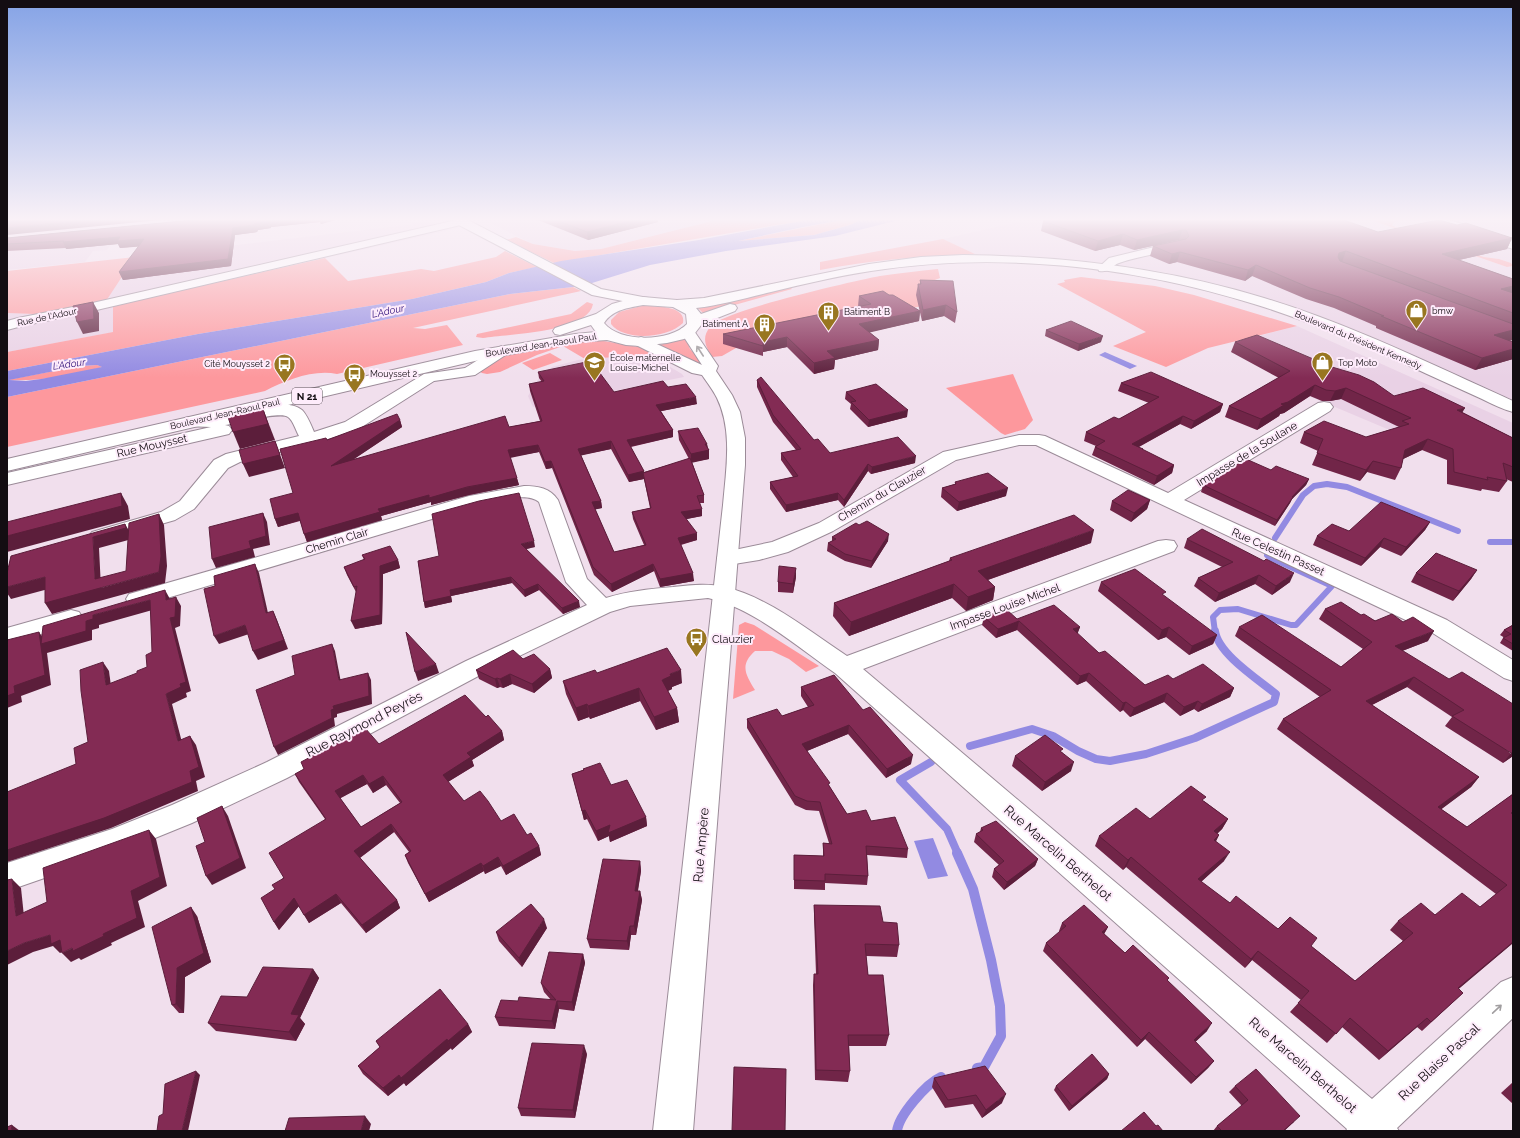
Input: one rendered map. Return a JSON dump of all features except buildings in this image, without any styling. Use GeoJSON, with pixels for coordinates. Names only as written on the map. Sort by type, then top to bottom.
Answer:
{"type":"FeatureCollection","features":[{"type":"Feature","properties":{"kind":"street","name":"Rue de l'Adour"},"geometry":{"type":"LineString","coordinates":[[11,322],[88,308],[244,271]]}},
{"type":"Feature","properties":{"kind":"street"},"geometry":{"type":"LineString","coordinates":[[556,271],[595,291],[643,301],[661,301],[688,308],[695,314],[692,326]]}},
{"type":"Feature","properties":{"kind":"street","name":"Boulevard du Président Kennedy"},"geometry":{"type":"LineString","coordinates":[[677,304],[710,302],[848,271]]}},
{"type":"Feature","properties":{"kind":"street","name":"Boulevard du Président Kennedy"},"geometry":{"type":"LineString","coordinates":[[641,342],[667,339],[730,308],[842,279],[889,271]]}},
{"type":"Feature","properties":{"kind":"street","name":"Boulevard du Président Kennedy"},"geometry":{"type":"LineString","coordinates":[[1086,271],[1174,285],[1222,297],[1289,318],[1349,342],[1513,416]]}},
{"type":"Feature","properties":{"kind":"street","name":"Boulevard du Président Kennedy"},"geometry":{"type":"LineString","coordinates":[[1122,271],[1196,284],[1266,303],[1331,326],[1513,407]]}},
{"type":"Feature","properties":{"kind":"street"},"geometry":{"type":"LineString","coordinates":[[595,291],[602,315],[597,323],[600,330],[608,335],[628,341],[641,342],[698,370],[707,370]]}},
{"type":"Feature","properties":{"kind":"street","name":"Boulevard Jean-Raoul Paul"},"geometry":{"type":"LineString","coordinates":[[7,453],[469,349],[566,330],[602,315],[615,307],[643,301]]}},
{"type":"Feature","properties":{"kind":"street","name":"Rue Ampère"},"geometry":{"type":"LineString","coordinates":[[673,1131],[728,558],[737,440],[734,422],[726,399],[707,370],[710,366],[692,326]]}},
{"type":"Feature","properties":{"kind":"street","name":"Boulevard Jean-Raoul Paul"},"geometry":{"type":"LineString","coordinates":[[7,465],[475,356],[575,338],[608,335]]}},
{"type":"Feature","properties":{"kind":"street"},"geometry":{"type":"LineString","coordinates":[[84,540],[168,516],[187,505],[221,464],[233,458],[309,439],[350,426],[430,376],[470,372],[483,362],[502,352]]}},
{"type":"Feature","properties":{"kind":"street","name":"Impasse de la Soulane"},"geometry":{"type":"LineString","coordinates":[[1169,501],[1324,408]]}},
{"type":"Feature","properties":{"kind":"street","name":"Rue Mouysset"},"geometry":{"type":"LineString","coordinates":[[191,422],[216,422],[288,410],[296,414]]}},
{"type":"Feature","properties":{"kind":"street"},"geometry":{"type":"LineString","coordinates":[[296,414],[309,439]]}},
{"type":"Feature","properties":{"kind":"street","name":"Rue Mouysset"},"geometry":{"type":"LineString","coordinates":[[7,479],[296,414]]}},
{"type":"Feature","properties":{"kind":"street","name":"Chemin du Clauzier"},"geometry":{"type":"LineString","coordinates":[[728,558],[780,548],[826,527],[950,456],[1019,440],[1039,440]]}},
{"type":"Feature","properties":{"kind":"street","name":"Rue Celestin Passet"},"geometry":{"type":"LineString","coordinates":[[1039,440],[1440,626],[1513,672]]}},
{"type":"Feature","properties":{"kind":"street","name":"Chemin Clair"},"geometry":{"type":"LineString","coordinates":[[118,605],[476,500],[525,491],[537,492],[542,494],[548,500],[577,582],[602,607]]}},
{"type":"Feature","properties":{"kind":"street","name":"Impasse Louise Michel"},"geometry":{"type":"LineString","coordinates":[[844,667],[1166,546]]}},
{"type":"Feature","properties":{"kind":"street","name":"Rue Raymond Peyrès"},"geometry":{"type":"LineString","coordinates":[[7,877],[117,840],[182,814],[266,775],[475,667],[602,607],[629,599],[708,591],[724,594]]}},
{"type":"Feature","properties":{"kind":"street","name":"Rue Marcelin Berthelot"},"geometry":{"type":"LineString","coordinates":[[724,594],[775,619],[844,667],[1372,1129]]}},
{"type":"Feature","properties":{"kind":"street"},"geometry":{"type":"LineString","coordinates":[[7,636],[88,613]]}},
{"type":"Feature","properties":{"kind":"street","name":"Rue Blaise Pascal"},"geometry":{"type":"LineString","coordinates":[[1372,1129],[1395,1103],[1513,994]]}},
{"type":"Feature","properties":{"kind":"shaded area"},"geometry":{"type":"Polygon","coordinates":[[[7,271],[126,271],[106,301],[35,314],[7,313],[7,271]]]}},
{"type":"Feature","properties":{"kind":"shaded area"},"geometry":{"type":"Polygon","coordinates":[[[110,271],[268,271],[113,306],[114,332],[7,352],[7,313],[35,314],[110,271]]]}},
{"type":"Feature","properties":{"kind":"shaded area"},"geometry":{"type":"Polygon","coordinates":[[[267,271],[338,271],[348,281],[408,271],[518,271],[486,282],[412,299],[198,334],[7,371],[7,352],[113,332],[113,306],[267,271]]]}},
{"type":"Feature","properties":{"kind":"shaded area"},"geometry":{"type":"Polygon","coordinates":[[[919,271],[938,271],[940,278],[927,283],[917,295],[917,299],[921,300],[922,306],[908,309],[859,306],[865,310],[736,348],[722,356],[712,357],[706,346],[705,339],[707,331],[719,320],[789,297],[894,274],[919,271]]]}},
{"type":"Feature","properties":{"kind":"shaded area"},"geometry":{"type":"Polygon","coordinates":[[[1157,271],[1513,271],[1513,400],[1361,332],[1308,312],[1222,286],[1157,271]]]}},
{"type":"Feature","properties":{"kind":"shaded area"},"geometry":{"type":"Polygon","coordinates":[[[1081,277],[1155,286],[1194,295],[1297,326],[1208,348],[1166,367],[1113,346],[1146,332],[1057,284],[1065,282],[1064,280],[1081,277]]]}},
{"type":"Feature","properties":{"kind":"shaded area"},"geometry":{"type":"Polygon","coordinates":[[[789,286],[792,289],[720,309],[705,315],[696,306],[789,286]]]}},
{"type":"Feature","properties":{"kind":"shaded area"},"geometry":{"type":"Polygon","coordinates":[[[573,287],[581,291],[413,328],[425,329],[447,325],[463,345],[337,374],[319,373],[300,376],[265,391],[7,447],[7,397],[510,294],[573,287]]]}},
{"type":"Feature","properties":{"kind":"shaded area"},"geometry":{"type":"Polygon","coordinates":[[[587,302],[593,304],[588,314],[577,321],[562,326],[527,333],[483,338],[476,337],[477,334],[571,314],[587,302]]]}},
{"type":"Feature","properties":{"kind":"shaded area"},"geometry":{"type":"Polygon","coordinates":[[[641,306],[661,307],[675,310],[683,317],[683,323],[667,332],[647,336],[626,334],[617,330],[611,324],[611,320],[619,312],[641,306]]]}},
{"type":"Feature","properties":{"kind":"shaded area"},"geometry":{"type":"Polygon","coordinates":[[[1297,326],[1513,423],[1513,482],[1271,380],[1302,369],[1240,341],[1297,326]]]}},
{"type":"Feature","properties":{"kind":"shaded area"},"geometry":{"type":"Polygon","coordinates":[[[686,339],[690,349],[705,365],[700,366],[659,345],[686,339]]]}},
{"type":"Feature","properties":{"kind":"shaded area"},"geometry":{"type":"Polygon","coordinates":[[[598,340],[650,349],[661,355],[660,361],[631,356],[585,359],[563,346],[537,355],[500,372],[487,374],[478,370],[501,355],[577,341],[598,340]]]}},
{"type":"Feature","properties":{"kind":"shaded area"},"geometry":{"type":"Polygon","coordinates":[[[550,353],[562,360],[533,370],[522,363],[550,353]]]}},
{"type":"Feature","properties":{"kind":"shaded area","name":"École maternelle Louise-Michel"},"geometry":{"type":"Polygon","coordinates":[[[609,356],[645,358],[660,361],[682,374],[684,377],[533,407],[528,396],[539,378],[552,367],[578,360],[609,356]]]}},
{"type":"Feature","properties":{"kind":"shaded area"},"geometry":{"type":"Polygon","coordinates":[[[97,365],[103,367],[55,377],[31,380],[7,380],[80,366],[97,365]]]}},
{"type":"Feature","properties":{"kind":"shaded area"},"geometry":{"type":"Polygon","coordinates":[[[1013,374],[1033,420],[1025,429],[1005,435],[946,388],[1013,374]]]}},
{"type":"Feature","properties":{"kind":"shaded area"},"geometry":{"type":"Polygon","coordinates":[[[745,622],[754,625],[819,666],[806,672],[789,659],[772,651],[755,651],[747,661],[746,670],[749,680],[755,690],[733,699],[739,625],[745,622]]]}},
{"type":"Feature","properties":{"kind":"water","name":"L'Adour"},"geometry":{"type":"Polygon","coordinates":[[[517,271],[630,271],[592,283],[573,287],[510,294],[7,397],[7,371],[198,334],[412,299],[486,282],[517,271]],[[97,365],[80,366],[9,380],[26,381],[102,367],[97,365]]]}},
{"type":"Feature","properties":{"kind":"water"},"geometry":{"type":"Polygon","coordinates":[[[1105,352],[1137,366],[1130,369],[1099,355],[1105,352]]]}},
{"type":"Feature","properties":{"kind":"water"},"geometry":{"type":"Polygon","coordinates":[[[933,838],[948,876],[928,879],[914,841],[933,838]]]}},
{"type":"Feature","properties":{"kind":"waterway"},"geometry":{"type":"LineString","coordinates":[[1275,538],[1303,495],[1314,486],[1327,484],[1347,487],[1458,531]]}},
{"type":"Feature","properties":{"kind":"waterway"},"geometry":{"type":"LineString","coordinates":[[1490,542],[1513,542]]}},
{"type":"Feature","properties":{"kind":"waterway"},"geometry":{"type":"LineString","coordinates":[[1215,632],[1213,617],[1220,610],[1238,609],[1291,625],[1296,625],[1332,586],[1271,558],[1267,555],[1268,553]]}},
{"type":"Feature","properties":{"kind":"waterway"},"geometry":{"type":"LineString","coordinates":[[970,746],[1032,729],[1053,736],[1078,751],[1096,759],[1110,761],[1146,754],[1195,738],[1274,702],[1276,694],[1240,666],[1223,649],[1215,631]]}},
{"type":"Feature","properties":{"kind":"waterway"},"geometry":{"type":"LineString","coordinates":[[931,762],[900,780],[947,829],[958,854]]}},
{"type":"Feature","properties":{"kind":"waterway"},"geometry":{"type":"LineString","coordinates":[[957,853],[973,889],[991,960],[1000,1006],[1001,1036],[984,1067],[977,1068]]}},
{"type":"Feature","properties":{"kind":"waterway"},"geometry":{"type":"LineString","coordinates":[[897,1131],[899,1124],[914,1101],[928,1086],[941,1077]]}},
{"type":"Feature","properties":{"kind":"place","name":"bmw"},"geometry":{"type":"Point","coordinates":[1416,330]}},
{"type":"Feature","properties":{"kind":"place","name":"Batiment B"},"geometry":{"type":"Point","coordinates":[828,332]}},
{"type":"Feature","properties":{"kind":"place","name":"Batiment A"},"geometry":{"type":"Point","coordinates":[764,344]}},
{"type":"Feature","properties":{"kind":"place","name":"École maternelle Louise-Michel"},"geometry":{"type":"Point","coordinates":[595,382]}},
{"type":"Feature","properties":{"kind":"place","name":"Top Moto"},"geometry":{"type":"Point","coordinates":[1323,382]}},
{"type":"Feature","properties":{"kind":"place","name":"Cité Mouysset 2"},"geometry":{"type":"Point","coordinates":[285,384]}},
{"type":"Feature","properties":{"kind":"place","name":"Mouysset 2"},"geometry":{"type":"Point","coordinates":[355,394]}},
{"type":"Feature","properties":{"kind":"place","name":"Clauzier"},"geometry":{"type":"Point","coordinates":[697,658]}}]}
